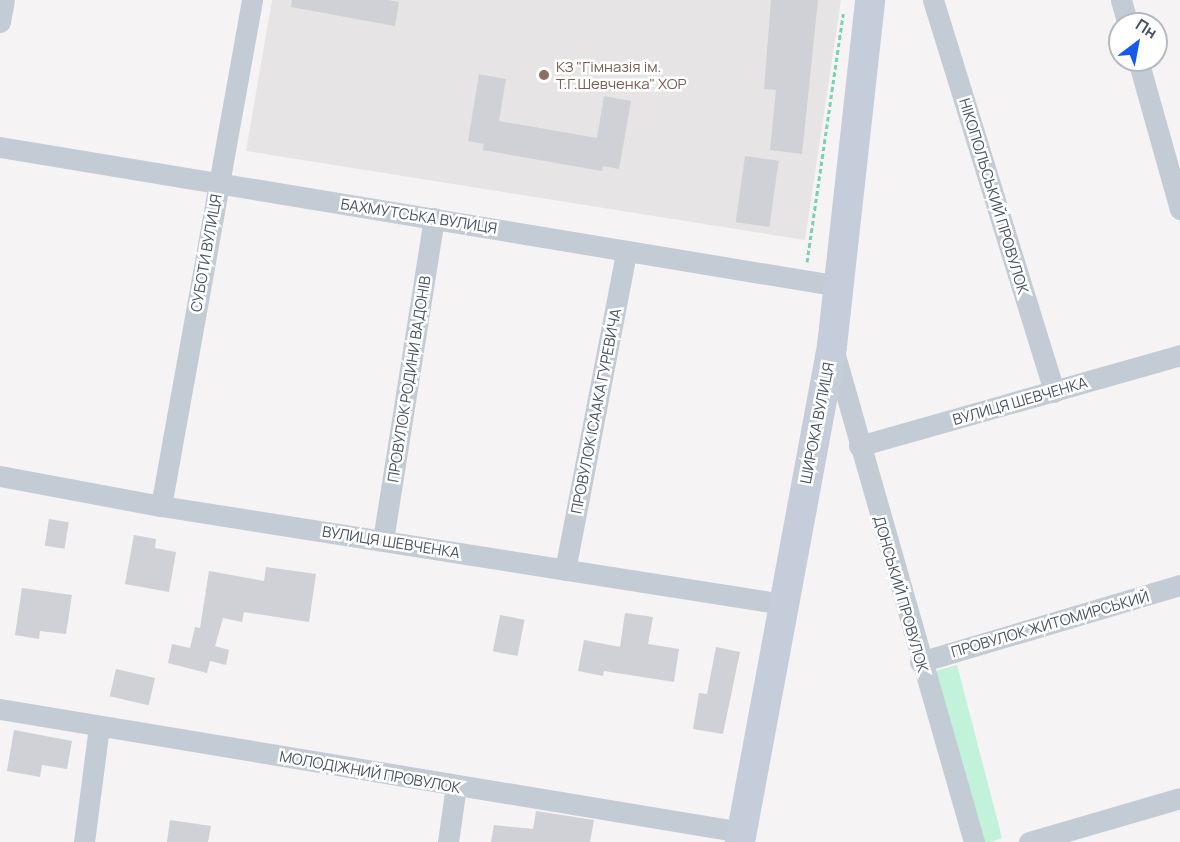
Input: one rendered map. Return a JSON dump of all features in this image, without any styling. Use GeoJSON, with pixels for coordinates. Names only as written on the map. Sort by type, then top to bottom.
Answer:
{"type":"FeatureCollection","features":[{"type":"Feature","properties":{"kind":"street"},"geometry":{"type":"LineString","coordinates":[[0,22],[4,0]]}},
{"type":"Feature","properties":{"kind":"street","name":"СУБОТИ ВУЛИЦЯ"},"geometry":{"type":"LineString","coordinates":[[161,506],[252,0]]}},
{"type":"Feature","properties":{"kind":"street","name":"ШИРОКА ВУЛИЦЯ"},"geometry":{"type":"LineString","coordinates":[[740,837],[832,346],[870,0]]}},
{"type":"Feature","properties":{"kind":"street","name":"НІКОПОЛЬСЬКИЙ ПРОВУЛОК"},"geometry":{"type":"LineString","coordinates":[[933,0],[1054,392]]}},
{"type":"Feature","properties":{"kind":"street"},"geometry":{"type":"LineString","coordinates":[[1142,72],[1174,163],[1180,209]]}},
{"type":"Feature","properties":{"kind":"street","name":"БАХМУТСЬКА ВУЛИЦЯ"},"geometry":{"type":"LineString","coordinates":[[0,147],[839,286]]}},
{"type":"Feature","properties":{"kind":"street","name":"ПРОВУЛОК РОДИНИ ВАДОНІВ"},"geometry":{"type":"LineString","coordinates":[[383,540],[434,218]]}},
{"type":"Feature","properties":{"kind":"street","name":"ПРОВУЛОК ІСААКА ГУРЕВИЧА"},"geometry":{"type":"LineString","coordinates":[[565,570],[626,252]]}},
{"type":"Feature","properties":{"kind":"street","name":"ДОНСЬКИЙ ПРОВУЛОК"},"geometry":{"type":"LineString","coordinates":[[832,346],[920,662],[974,842]]}},
{"type":"Feature","properties":{"kind":"street","name":"ВУЛИЦЯ ШЕВЧЕНКА"},"geometry":{"type":"LineString","coordinates":[[859,446],[1180,356]]}},
{"type":"Feature","properties":{"kind":"street","name":"ВУЛИЦЯ ШЕВЧЕНКА"},"geometry":{"type":"LineString","coordinates":[[0,476],[161,506],[783,604]]}},
{"type":"Feature","properties":{"kind":"street","name":"ПРОВУЛОК ЖИТОМИРСЬКИЙ"},"geometry":{"type":"LineString","coordinates":[[920,662],[1180,585]]}},
{"type":"Feature","properties":{"kind":"street","name":"МОЛОДІЖНИЙ ПРОВУЛОК"},"geometry":{"type":"LineString","coordinates":[[0,710],[456,786],[740,837]]}},
{"type":"Feature","properties":{"kind":"street"},"geometry":{"type":"LineString","coordinates":[[84,842],[99,726]]}},
{"type":"Feature","properties":{"kind":"street"},"geometry":{"type":"LineString","coordinates":[[448,842],[456,786]]}},
{"type":"Feature","properties":{"kind":"street"},"geometry":{"type":"LineString","coordinates":[[1029,842],[1180,798]]}},
{"type":"Feature","properties":{"kind":"path"},"geometry":{"type":"LineString","coordinates":[[804,280],[843,12]]}},
{"type":"Feature","properties":{"kind":"shaded area","name":"КЗ \"Гімназія ім. Т.Г.Шевченка\" ХОР"},"geometry":{"type":"Polygon","coordinates":[[[272,0],[841,0],[805,240],[246,151],[272,0]]]}},
{"type":"Feature","properties":{"kind":"green space"},"geometry":{"type":"Polygon","coordinates":[[[957,665],[1002,838],[990,842],[983,842],[936,671],[957,665]]]}},
{"type":"Feature","properties":{"kind":"building"},"geometry":{"type":"Polygon","coordinates":[[[292,0],[399,2],[395,26],[291,7],[292,0]]]}},
{"type":"Feature","properties":{"kind":"building"},"geometry":{"type":"Polygon","coordinates":[[[771,0],[818,0],[802,154],[770,150],[776,90],[764,89],[771,0]]]}},
{"type":"Feature","properties":{"kind":"building"},"geometry":{"type":"Polygon","coordinates":[[[479,74],[506,79],[499,121],[597,138],[604,96],[631,101],[619,169],[603,166],[602,171],[483,150],[484,144],[468,141],[479,74]]]}},
{"type":"Feature","properties":{"kind":"building"},"geometry":{"type":"Polygon","coordinates":[[[745,156],[779,161],[769,227],[736,222],[745,156]]]}},
{"type":"Feature","properties":{"kind":"building"},"geometry":{"type":"Polygon","coordinates":[[[49,519],[69,522],[65,549],[45,546],[49,519]]]}},
{"type":"Feature","properties":{"kind":"building"},"geometry":{"type":"Polygon","coordinates":[[[134,535],[156,539],[155,548],[176,552],[169,592],[125,584],[134,535]]]}},
{"type":"Feature","properties":{"kind":"building"},"geometry":{"type":"Polygon","coordinates":[[[266,567],[316,574],[309,622],[244,612],[242,622],[223,618],[215,646],[229,650],[226,665],[210,661],[207,673],[168,663],[172,644],[190,648],[195,627],[200,628],[209,571],[264,581],[266,567]]]}},
{"type":"Feature","properties":{"kind":"building"},"geometry":{"type":"Polygon","coordinates":[[[22,588],[72,595],[66,634],[40,631],[39,639],[15,635],[22,588]]]}},
{"type":"Feature","properties":{"kind":"building"},"geometry":{"type":"Polygon","coordinates":[[[625,613],[653,617],[648,644],[679,649],[674,682],[604,671],[603,676],[578,671],[584,640],[620,647],[625,613]]]}},
{"type":"Feature","properties":{"kind":"building"},"geometry":{"type":"Polygon","coordinates":[[[500,615],[525,620],[517,656],[493,651],[500,615]]]}},
{"type":"Feature","properties":{"kind":"building"},"geometry":{"type":"Polygon","coordinates":[[[716,647],[740,652],[723,734],[693,729],[699,693],[707,694],[716,647]]]}},
{"type":"Feature","properties":{"kind":"building"},"geometry":{"type":"Polygon","coordinates":[[[116,669],[155,678],[149,705],[110,696],[116,669]]]}},
{"type":"Feature","properties":{"kind":"building"},"geometry":{"type":"Polygon","coordinates":[[[14,730],[72,741],[67,769],[42,765],[40,777],[7,771],[14,730]]]}},
{"type":"Feature","properties":{"kind":"building"},"geometry":{"type":"Polygon","coordinates":[[[536,811],[594,820],[590,842],[491,842],[494,825],[533,829],[536,811]]]}},
{"type":"Feature","properties":{"kind":"building"},"geometry":{"type":"Polygon","coordinates":[[[170,820],[211,826],[208,842],[167,842],[170,820]]]}},
{"type":"Feature","properties":{"kind":"place","name":"КЗ \"Гімназія ім. Т.Г.Шевченка\" ХОР"},"geometry":{"type":"Point","coordinates":[544,75]}}]}
